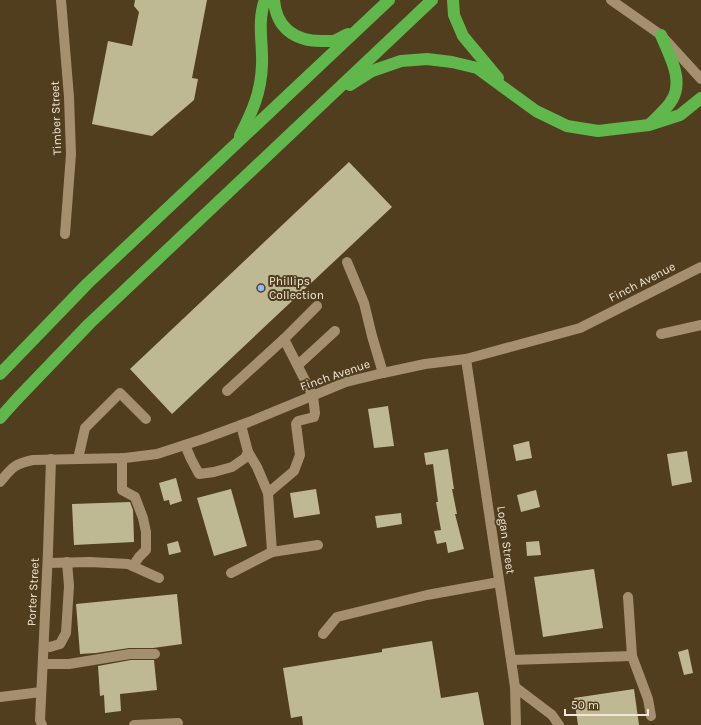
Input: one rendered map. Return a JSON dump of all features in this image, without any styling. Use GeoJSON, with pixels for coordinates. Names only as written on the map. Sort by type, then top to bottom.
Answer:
{"type":"FeatureCollection","features":[{"type":"Feature","properties":{"kind":"highway"},"geometry":{"type":"LineString","coordinates":[[236,144],[258,94],[262,66],[260,26],[263,4],[265,0]]}},
{"type":"Feature","properties":{"kind":"highway"},"geometry":{"type":"LineString","coordinates":[[274,0],[275,9],[283,26],[297,37],[314,41],[334,41],[359,28]]}},
{"type":"Feature","properties":{"kind":"highway"},"geometry":{"type":"LineString","coordinates":[[0,374],[87,284],[389,0]]}},
{"type":"Feature","properties":{"kind":"highway"},"geometry":{"type":"LineString","coordinates":[[0,418],[89,324],[432,0]]}},
{"type":"Feature","properties":{"kind":"highway"},"geometry":{"type":"LineString","coordinates":[[453,0],[454,15],[462,36],[510,91]]}},
{"type":"Feature","properties":{"kind":"highway"},"geometry":{"type":"LineString","coordinates":[[649,125],[671,102],[676,89],[676,74],[661,35]]}},
{"type":"Feature","properties":{"kind":"highway"},"geometry":{"type":"LineString","coordinates":[[324,102],[372,71],[401,61],[427,59],[452,62],[477,68],[536,111],[567,126],[598,130],[649,125],[680,115],[701,98]]}},
{"type":"Feature","properties":{"kind":"street","name":"Timber Street"},"geometry":{"type":"LineString","coordinates":[[61,0],[69,97],[71,154],[65,234]]}},
{"type":"Feature","properties":{"kind":"street"},"geometry":{"type":"LineString","coordinates":[[611,0],[661,35],[701,79]]}},
{"type":"Feature","properties":{"kind":"street"},"geometry":{"type":"LineString","coordinates":[[347,262],[364,304],[383,373]]}},
{"type":"Feature","properties":{"kind":"street","name":"Finch Avenue"},"geometry":{"type":"LineString","coordinates":[[0,482],[11,469],[20,463],[32,460],[122,458],[157,454],[240,425],[346,382],[426,364],[466,359],[580,328],[701,267]]}},
{"type":"Feature","properties":{"kind":"street"},"geometry":{"type":"LineString","coordinates":[[227,391],[284,340],[317,306]]}},
{"type":"Feature","properties":{"kind":"street"},"geometry":{"type":"LineString","coordinates":[[661,334],[701,325]]}},
{"type":"Feature","properties":{"kind":"street"},"geometry":{"type":"LineString","coordinates":[[298,365],[335,331]]}},
{"type":"Feature","properties":{"kind":"street"},"geometry":{"type":"LineString","coordinates":[[268,493],[294,471],[300,455],[296,424],[298,421],[314,417],[315,413],[313,396],[284,340]]}},
{"type":"Feature","properties":{"kind":"street","name":"Logan Street"},"geometry":{"type":"LineString","coordinates":[[466,359],[515,687],[516,725]]}},
{"type":"Feature","properties":{"kind":"street"},"geometry":{"type":"LineString","coordinates":[[78,459],[85,428],[120,393],[146,419]]}},
{"type":"Feature","properties":{"kind":"street"},"geometry":{"type":"LineString","coordinates":[[240,425],[248,452],[257,467],[268,493],[272,552]]}},
{"type":"Feature","properties":{"kind":"street"},"geometry":{"type":"LineString","coordinates":[[185,445],[190,459],[199,474],[232,467],[245,458],[248,452]]}},
{"type":"Feature","properties":{"kind":"street"},"geometry":{"type":"LineString","coordinates":[[122,458],[122,490],[135,497],[144,518],[146,532],[146,550],[133,566]]}},
{"type":"Feature","properties":{"kind":"street","name":"Porter Street"},"geometry":{"type":"LineString","coordinates":[[42,725],[40,720],[48,563],[50,459]]}},
{"type":"Feature","properties":{"kind":"street"},"geometry":{"type":"LineString","coordinates":[[231,573],[272,552],[318,545]]}},
{"type":"Feature","properties":{"kind":"street"},"geometry":{"type":"LineString","coordinates":[[44,646],[50,647],[60,644],[66,633],[69,586],[67,562]]}},
{"type":"Feature","properties":{"kind":"street"},"geometry":{"type":"LineString","coordinates":[[48,563],[90,562],[128,564],[159,578]]}},
{"type":"Feature","properties":{"kind":"street"},"geometry":{"type":"LineString","coordinates":[[323,634],[337,618],[428,595],[499,582]]}},
{"type":"Feature","properties":{"kind":"street"},"geometry":{"type":"LineString","coordinates":[[628,597],[632,656],[648,699],[651,716]]}},
{"type":"Feature","properties":{"kind":"street"},"geometry":{"type":"LineString","coordinates":[[43,664],[69,664],[130,654],[155,654]]}},
{"type":"Feature","properties":{"kind":"street"},"geometry":{"type":"LineString","coordinates":[[511,660],[632,656]]}},
{"type":"Feature","properties":{"kind":"street"},"geometry":{"type":"LineString","coordinates":[[515,687],[552,715],[559,725]]}},
{"type":"Feature","properties":{"kind":"street"},"geometry":{"type":"LineString","coordinates":[[0,697],[41,692]]}},
{"type":"Feature","properties":{"kind":"street"},"geometry":{"type":"LineString","coordinates":[[134,725],[178,723],[177,725]]}},
{"type":"Feature","properties":{"kind":"building"},"geometry":{"type":"Polygon","coordinates":[[[135,0],[207,0],[192,78],[198,79],[194,100],[152,136],[92,124],[108,41],[132,46],[139,12],[134,6],[135,0]]]}},
{"type":"Feature","properties":{"kind":"building","name":"Phillips Collection"},"geometry":{"type":"Polygon","coordinates":[[[349,162],[392,207],[172,414],[130,369],[349,162]]]}},
{"type":"Feature","properties":{"kind":"building"},"geometry":{"type":"Polygon","coordinates":[[[388,406],[394,446],[374,448],[368,409],[388,406]]]}},
{"type":"Feature","properties":{"kind":"building"},"geometry":{"type":"Polygon","coordinates":[[[529,441],[532,458],[516,461],[513,445],[529,441]]]}},
{"type":"Feature","properties":{"kind":"building"},"geometry":{"type":"Polygon","coordinates":[[[448,449],[454,489],[452,489],[457,514],[455,514],[464,549],[448,553],[446,542],[437,544],[434,531],[441,530],[436,502],[438,502],[433,464],[426,465],[424,453],[448,449]]]}},
{"type":"Feature","properties":{"kind":"building"},"geometry":{"type":"Polygon","coordinates":[[[687,451],[692,482],[672,486],[667,454],[687,451]]]}},
{"type":"Feature","properties":{"kind":"building"},"geometry":{"type":"Polygon","coordinates":[[[176,478],[182,501],[170,505],[169,500],[164,501],[159,483],[176,478]]]}},
{"type":"Feature","properties":{"kind":"building"},"geometry":{"type":"Polygon","coordinates":[[[231,489],[247,546],[214,556],[197,498],[231,489]]]}},
{"type":"Feature","properties":{"kind":"building"},"geometry":{"type":"Polygon","coordinates":[[[316,489],[320,514],[294,518],[290,493],[316,489]]]}},
{"type":"Feature","properties":{"kind":"building"},"geometry":{"type":"Polygon","coordinates":[[[536,490],[540,507],[521,512],[517,495],[536,490]]]}},
{"type":"Feature","properties":{"kind":"building"},"geometry":{"type":"Polygon","coordinates":[[[130,502],[133,510],[134,542],[74,545],[72,504],[130,502]]]}},
{"type":"Feature","properties":{"kind":"building"},"geometry":{"type":"Polygon","coordinates":[[[401,513],[402,524],[377,528],[375,516],[401,513]]]}},
{"type":"Feature","properties":{"kind":"building"},"geometry":{"type":"Polygon","coordinates":[[[178,541],[181,552],[169,555],[167,544],[178,541]]]}},
{"type":"Feature","properties":{"kind":"building"},"geometry":{"type":"Polygon","coordinates":[[[539,541],[541,555],[527,556],[526,542],[539,541]]]}},
{"type":"Feature","properties":{"kind":"building"},"geometry":{"type":"Polygon","coordinates":[[[594,569],[603,628],[543,637],[534,577],[594,569]]]}},
{"type":"Feature","properties":{"kind":"building"},"geometry":{"type":"Polygon","coordinates":[[[177,594],[182,644],[80,654],[76,604],[177,594]]]}},
{"type":"Feature","properties":{"kind":"building"},"geometry":{"type":"Polygon","coordinates":[[[432,641],[441,698],[478,692],[484,725],[303,725],[302,716],[291,718],[283,668],[382,652],[382,649],[432,641]]]}},
{"type":"Feature","properties":{"kind":"building"},"geometry":{"type":"Polygon","coordinates":[[[688,649],[693,673],[684,675],[678,652],[688,649]]]}},
{"type":"Feature","properties":{"kind":"building"},"geometry":{"type":"Polygon","coordinates":[[[131,660],[154,660],[157,690],[120,694],[121,711],[105,713],[104,695],[100,696],[98,666],[131,660]]]}},
{"type":"Feature","properties":{"kind":"building"},"geometry":{"type":"Polygon","coordinates":[[[634,689],[639,725],[578,725],[574,698],[634,689]]]}},
{"type":"Feature","properties":{"kind":"place","name":"Phillips Collection"},"geometry":{"type":"Point","coordinates":[261,288]}}]}
